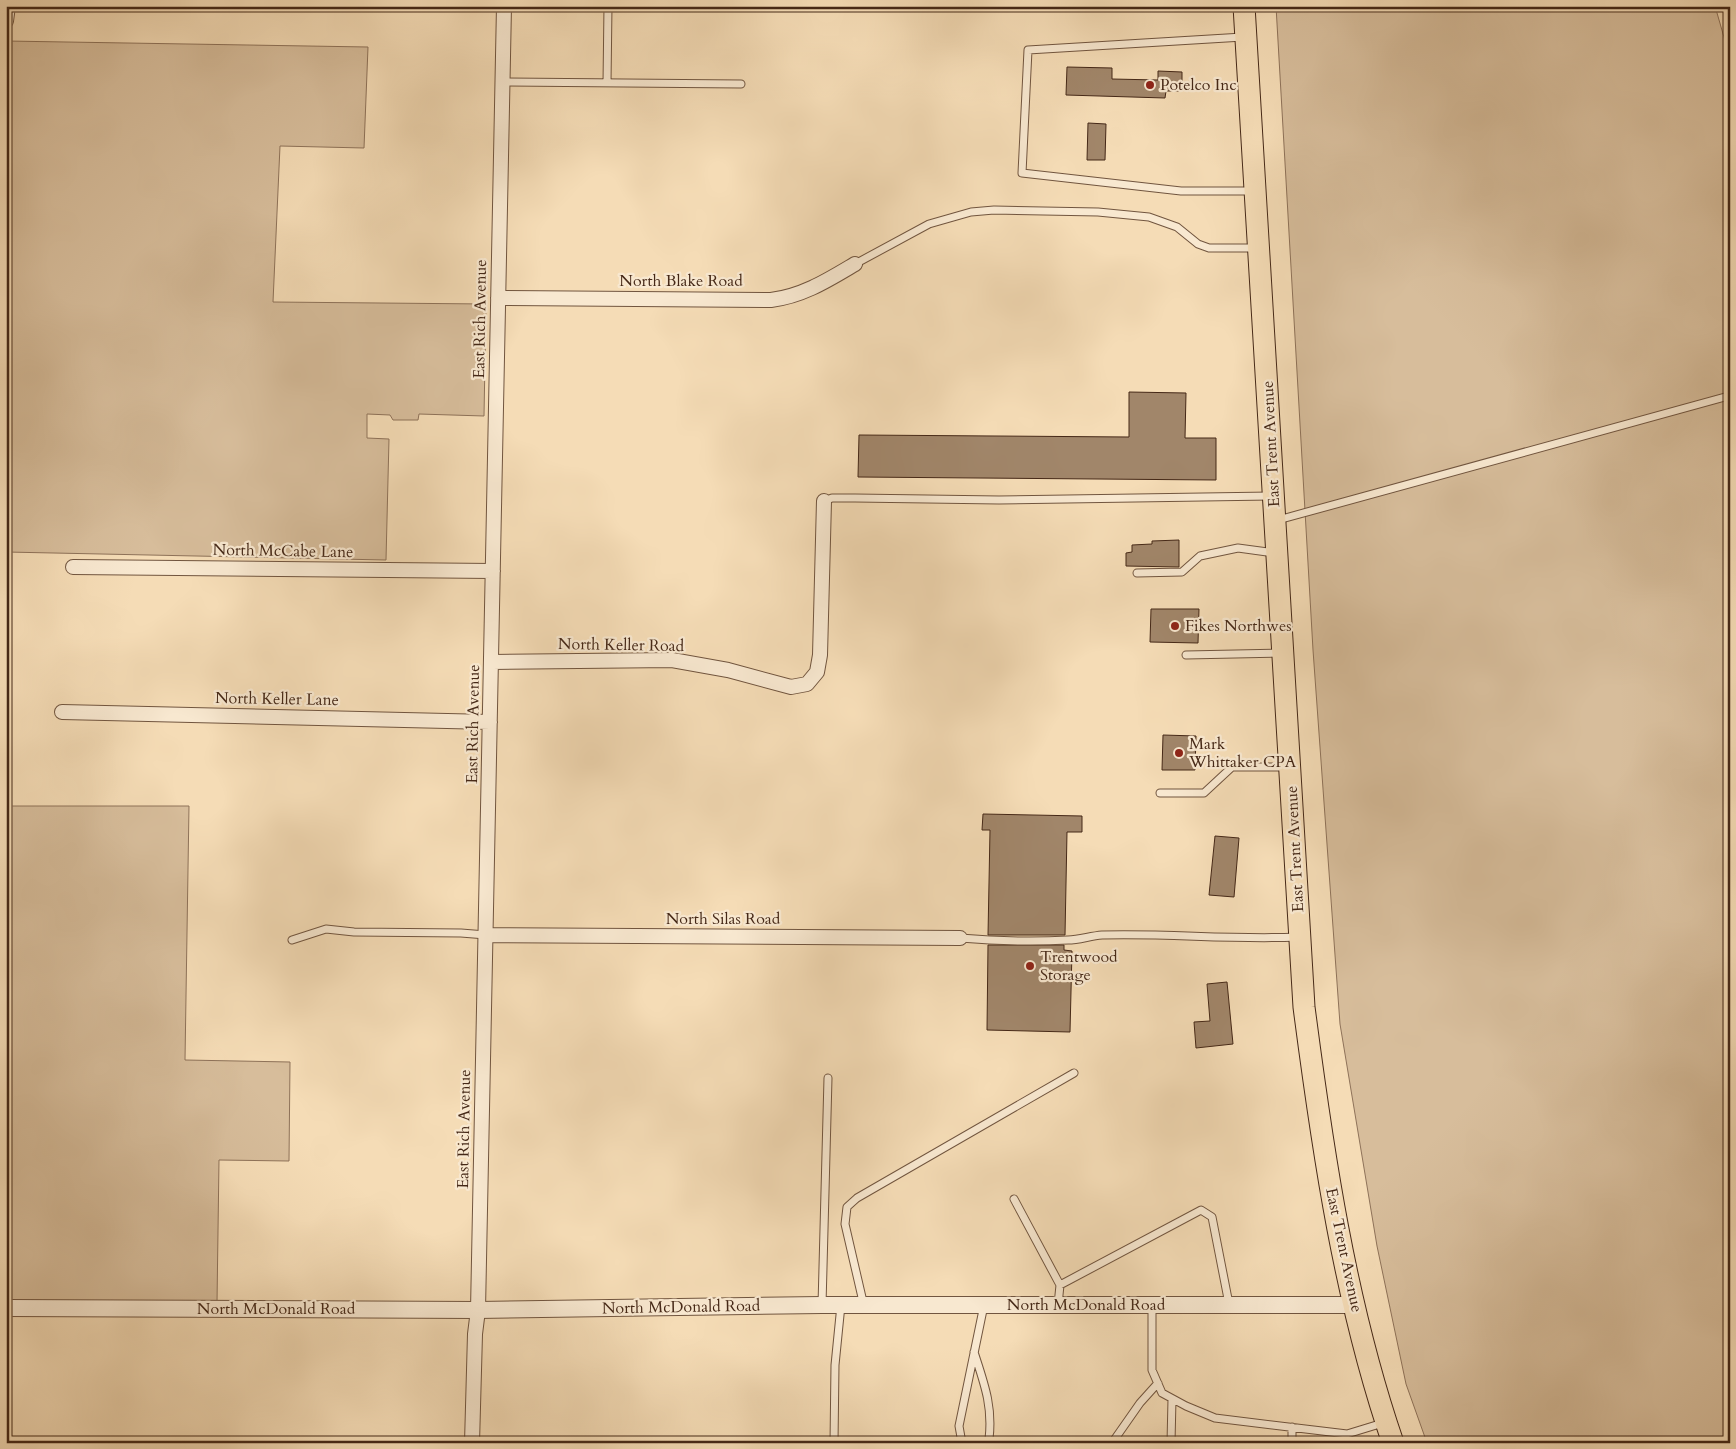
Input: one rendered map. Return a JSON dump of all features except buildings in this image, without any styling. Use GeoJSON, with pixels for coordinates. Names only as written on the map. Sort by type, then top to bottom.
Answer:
{"type":"FeatureCollection","features":[{"type":"Feature","properties":{"kind":"main road","name":"East Trent Avenue"},"geometry":{"type":"LineString","coordinates":[[1244,6],[1304,1007],[1324,1157],[1355,1305],[1393,1443]]}},
{"type":"Feature","properties":{"kind":"street"},"geometry":{"type":"LineString","coordinates":[[7,21],[8,6]]}},
{"type":"Feature","properties":{"kind":"street","name":"East Rich Avenue"},"geometry":{"type":"LineString","coordinates":[[472,1443],[475,1334],[478,1310],[504,6]]}},
{"type":"Feature","properties":{"kind":"street","name":"North Blake Road"},"geometry":{"type":"LineString","coordinates":[[498,298],[780,299],[806,291],[855,264]]}},
{"type":"Feature","properties":{"kind":"street","name":"North Keller Road"},"geometry":{"type":"LineString","coordinates":[[492,662],[672,660],[728,670],[791,687],[807,684],[817,672],[820,655],[824,501]]}},
{"type":"Feature","properties":{"kind":"street","name":"North McCabe Lane"},"geometry":{"type":"LineString","coordinates":[[73,567],[493,571]]}},
{"type":"Feature","properties":{"kind":"street","name":"North Keller Lane"},"geometry":{"type":"LineString","coordinates":[[62,712],[490,722]]}},
{"type":"Feature","properties":{"kind":"street","name":"North Silas Road"},"geometry":{"type":"LineString","coordinates":[[486,935],[960,938]]}},
{"type":"Feature","properties":{"kind":"street","name":"North McDonald Road"},"geometry":{"type":"LineString","coordinates":[[6,1308],[478,1310],[822,1305],[1355,1305]]}},
{"type":"Feature","properties":{"kind":"lane"},"geometry":{"type":"LineString","coordinates":[[607,83],[608,6]]}},
{"type":"Feature","properties":{"kind":"lane"},"geometry":{"type":"LineString","coordinates":[[1246,36],[1028,50],[1022,173],[1182,191],[1256,191]]}},
{"type":"Feature","properties":{"kind":"lane"},"geometry":{"type":"LineString","coordinates":[[502,82],[741,84]]}},
{"type":"Feature","properties":{"kind":"lane"},"geometry":{"type":"LineString","coordinates":[[855,264],[929,224],[971,212],[994,210],[1098,212],[1149,217],[1177,227],[1198,244],[1209,248],[1260,248]]}},
{"type":"Feature","properties":{"kind":"lane"},"geometry":{"type":"LineString","coordinates":[[1276,521],[1725,397],[1730,398]]}},
{"type":"Feature","properties":{"kind":"lane"},"geometry":{"type":"LineString","coordinates":[[824,501],[855,498],[999,500],[1274,496]]}},
{"type":"Feature","properties":{"kind":"lane"},"geometry":{"type":"LineString","coordinates":[[1137,573],[1182,572],[1200,556],[1238,548],[1278,553]]}},
{"type":"Feature","properties":{"kind":"lane"},"geometry":{"type":"LineString","coordinates":[[1186,654],[1283,653]]}},
{"type":"Feature","properties":{"kind":"lane"},"geometry":{"type":"LineString","coordinates":[[1160,793],[1204,793],[1232,767],[1290,766]]}},
{"type":"Feature","properties":{"kind":"lane"},"geometry":{"type":"LineString","coordinates":[[292,940],[326,929],[354,932],[461,932],[486,935]]}},
{"type":"Feature","properties":{"kind":"lane"},"geometry":{"type":"LineString","coordinates":[[960,938],[987,940],[1069,940],[1100,935],[1206,936],[1251,939],[1300,937]]}},
{"type":"Feature","properties":{"kind":"lane"},"geometry":{"type":"LineString","coordinates":[[864,1306],[844,1224],[847,1206],[857,1198],[1074,1073]]}},
{"type":"Feature","properties":{"kind":"lane"},"geometry":{"type":"LineString","coordinates":[[822,1305],[828,1078]]}},
{"type":"Feature","properties":{"kind":"lane"},"geometry":{"type":"LineString","coordinates":[[1014,1198],[1060,1284],[1058,1305]]}},
{"type":"Feature","properties":{"kind":"lane"},"geometry":{"type":"LineString","coordinates":[[1060,1284],[1201,1210],[1212,1217],[1229,1305]]}},
{"type":"Feature","properties":{"kind":"lane"},"geometry":{"type":"LineString","coordinates":[[834,1443],[835,1364],[841,1305]]}},
{"type":"Feature","properties":{"kind":"lane"},"geometry":{"type":"LineString","coordinates":[[962,1443],[959,1426],[984,1305]]}},
{"type":"Feature","properties":{"kind":"lane"},"geometry":{"type":"LineString","coordinates":[[1152,1305],[1152,1370],[1162,1393],[1172,1399],[1215,1418],[1347,1434],[1386,1422]]}},
{"type":"Feature","properties":{"kind":"lane"},"geometry":{"type":"LineString","coordinates":[[974,1352],[988,1394],[992,1417],[989,1439],[984,1443]]}},
{"type":"Feature","properties":{"kind":"lane"},"geometry":{"type":"LineString","coordinates":[[1112,1443],[1140,1403],[1158,1383]]}},
{"type":"Feature","properties":{"kind":"lane"},"geometry":{"type":"LineString","coordinates":[[1172,1399],[1172,1443]]}},
{"type":"Feature","properties":{"kind":"lane"},"geometry":{"type":"LineString","coordinates":[[1292,1427],[1292,1443]]}},
{"type":"Feature","properties":{"kind":"shaded area"},"geometry":{"type":"Polygon","coordinates":[[[1276,6],[1715,6],[1730,58],[1730,1443],[1427,1443],[1406,1384],[1377,1246],[1340,1024],[1313,650],[1276,6]]]}},
{"type":"Feature","properties":{"kind":"shaded area"},"geometry":{"type":"Polygon","coordinates":[[[6,41],[368,47],[364,148],[280,146],[273,302],[486,304],[484,416],[419,414],[418,420],[393,420],[390,415],[367,414],[367,438],[389,439],[386,560],[6,552],[6,41]]]}},
{"type":"Feature","properties":{"kind":"shaded area"},"geometry":{"type":"Polygon","coordinates":[[[6,806],[189,806],[185,1060],[290,1062],[289,1161],[219,1160],[217,1303],[6,1302],[6,806]]]}},
{"type":"Feature","properties":{"kind":"place","name":"Potelco Inc"},"geometry":{"type":"Point","coordinates":[1150,85]}},
{"type":"Feature","properties":{"kind":"place","name":"Fikes Northwes"},"geometry":{"type":"Point","coordinates":[1175,626]}},
{"type":"Feature","properties":{"kind":"place","name":"Mark Whittaker CPA"},"geometry":{"type":"Point","coordinates":[1179,753]}},
{"type":"Feature","properties":{"kind":"place","name":"Trentwood Storage"},"geometry":{"type":"Point","coordinates":[1030,966]}}]}
